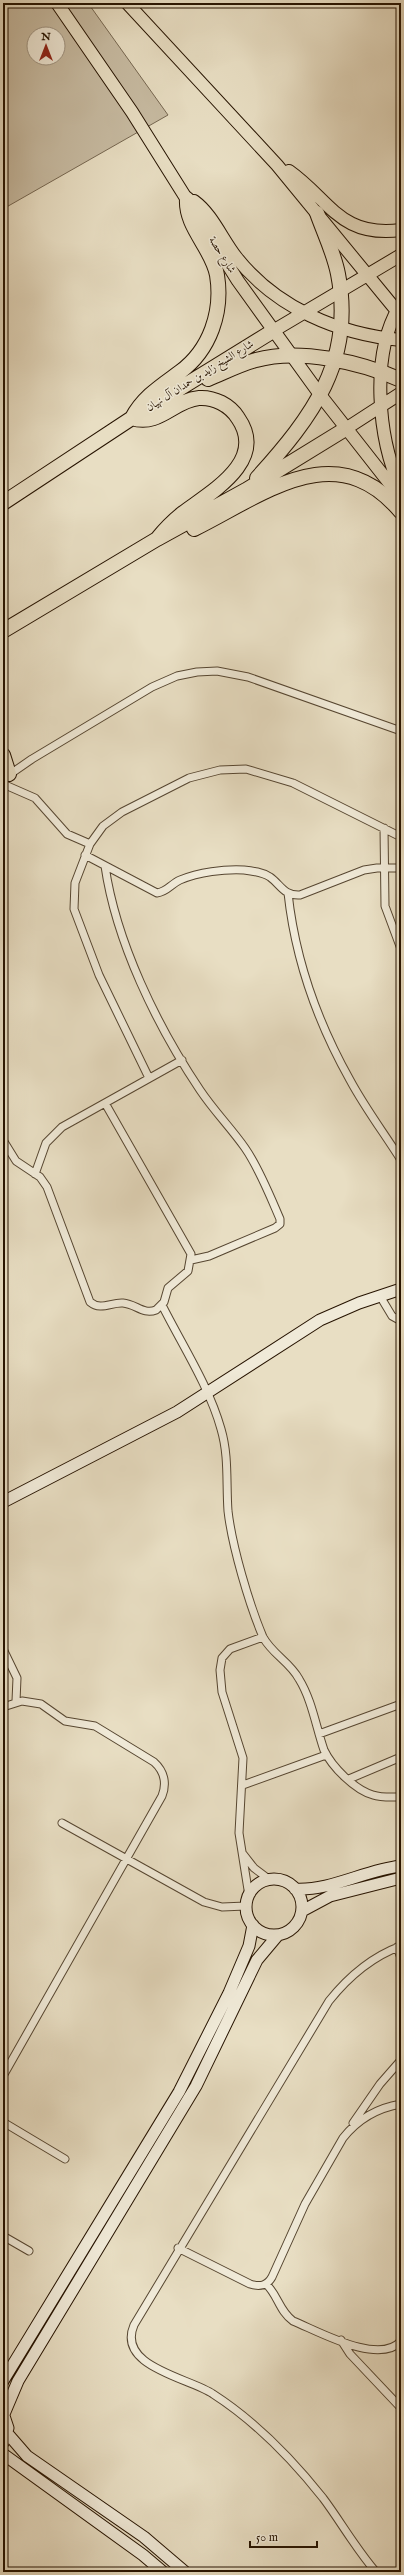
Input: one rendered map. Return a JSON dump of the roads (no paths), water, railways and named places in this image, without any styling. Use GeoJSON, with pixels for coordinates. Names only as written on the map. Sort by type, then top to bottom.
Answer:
{"type":"FeatureCollection","features":[{"type":"Feature","properties":{"kind":"highway"},"geometry":{"type":"LineString","coordinates":[[157,539],[173,521],[236,471],[245,451],[244,428],[231,410],[222,403],[205,399],[188,400],[154,419],[139,420],[132,418],[149,395],[181,371],[201,353],[207,342],[215,318],[218,289],[216,274],[211,255],[188,214],[187,199]]}},
{"type":"Feature","properties":{"kind":"highway"},"geometry":{"type":"LineString","coordinates":[[246,490],[298,432],[321,396],[335,360],[340,329],[340,291],[332,254],[316,213]]}},
{"type":"Feature","properties":{"kind":"highway","name":"شارع الشيخ زايد بن حمدان آل نهيان"},"geometry":{"type":"LineString","coordinates":[[3,503],[132,418],[273,331]]}},
{"type":"Feature","properties":{"kind":"highway"},"geometry":{"type":"LineString","coordinates":[[172,393],[256,360],[292,356],[335,360],[382,371],[401,380]]}},
{"type":"Feature","properties":{"kind":"highway"},"geometry":{"type":"LineString","coordinates":[[3,631],[157,539],[246,490],[347,428]]}},
{"type":"Feature","properties":{"kind":"highway"},"geometry":{"type":"LineString","coordinates":[[157,539],[172,538],[187,532],[285,482],[317,474],[346,476],[359,479],[382,492],[401,512]]}},
{"type":"Feature","properties":{"kind":"highway"},"geometry":{"type":"LineString","coordinates":[[3,755],[5,779]]}},
{"type":"Feature","properties":{"kind":"main road","name":"شارع حصة"},"geometry":{"type":"LineString","coordinates":[[57,3],[132,112],[238,281],[321,396],[401,498]]}},
{"type":"Feature","properties":{"kind":"main road"},"geometry":{"type":"LineString","coordinates":[[127,3],[278,165],[367,275],[400,311],[388,338],[382,371],[381,405],[385,443],[401,489]]}},
{"type":"Feature","properties":{"kind":"main road"},"geometry":{"type":"LineString","coordinates":[[278,165],[298,177],[335,214],[346,222],[371,230],[401,230]]}},
{"type":"Feature","properties":{"kind":"main road"},"geometry":{"type":"LineString","coordinates":[[187,199],[200,206],[235,256],[255,278],[279,298],[340,329],[401,340]]}},
{"type":"Feature","properties":{"kind":"main road","name":"شارع الشيخ زايد بن حمدان آل نهيان"},"geometry":{"type":"LineString","coordinates":[[273,331],[401,255]]}},
{"type":"Feature","properties":{"kind":"main road"},"geometry":{"type":"LineString","coordinates":[[347,428],[401,393]]}},
{"type":"Feature","properties":{"kind":"street"},"geometry":{"type":"LineString","coordinates":[[90,844],[75,838],[64,831],[35,798],[5,779],[160,683],[197,672],[228,672],[248,677],[401,732]]}},
{"type":"Feature","properties":{"kind":"street"},"geometry":{"type":"LineString","coordinates":[[149,1078],[115,1010],[75,916],[73,889],[90,844],[104,826],[122,812],[189,778],[226,769],[246,769],[282,778],[401,837]]}},
{"type":"Feature","properties":{"kind":"street"},"geometry":{"type":"LineString","coordinates":[[384,828],[386,912],[401,949]]}},
{"type":"Feature","properties":{"kind":"street"},"geometry":{"type":"LineString","coordinates":[[85,855],[156,892],[165,891],[174,883],[187,878],[234,870],[265,874],[288,893],[304,894],[364,870],[384,867],[401,868]]}},
{"type":"Feature","properties":{"kind":"street"},"geometry":{"type":"LineString","coordinates":[[105,866],[112,904],[121,936],[142,984],[182,1060],[209,1103],[246,1149],[280,1221],[276,1228],[209,1256],[191,1260]]}},
{"type":"Feature","properties":{"kind":"street"},"geometry":{"type":"LineString","coordinates":[[288,893],[301,961],[324,1026],[349,1080],[401,1160]]}},
{"type":"Feature","properties":{"kind":"street"},"geometry":{"type":"LineString","coordinates":[[35,1174],[42,1150],[51,1137],[67,1124],[182,1060]]}},
{"type":"Feature","properties":{"kind":"street"},"geometry":{"type":"LineString","coordinates":[[105,1103],[188,1248],[191,1260],[186,1274],[166,1291],[162,1305],[207,1393],[219,1422],[226,1449],[228,1511],[233,1540],[263,1637],[270,1649],[291,1667],[300,1679],[326,1755],[362,1790],[373,1795],[401,1797]]}},
{"type":"Feature","properties":{"kind":"street"},"geometry":{"type":"LineString","coordinates":[[3,1140],[16,1162],[43,1181],[50,1192],[90,1302],[99,1306],[128,1304],[149,1312],[162,1305]]}},
{"type":"Feature","properties":{"kind":"street"},"geometry":{"type":"LineString","coordinates":[[3,1502],[157,1423],[207,1393],[320,1320],[401,1289]]}},
{"type":"Feature","properties":{"kind":"street"},"geometry":{"type":"LineString","coordinates":[[380,1296],[392,1316],[401,1321]]}},
{"type":"Feature","properties":{"kind":"street"},"geometry":{"type":"LineString","coordinates":[[263,1637],[235,1646],[225,1653],[220,1664],[222,1692],[241,1748],[242,1785],[238,1822],[248,1901],[248,1918],[253,1925],[266,1934],[278,1935]]}},
{"type":"Feature","properties":{"kind":"street"},"geometry":{"type":"LineString","coordinates":[[3,1649],[15,1671],[17,1686],[16,1701]]}},
{"type":"Feature","properties":{"kind":"street"},"geometry":{"type":"LineString","coordinates":[[3,1707],[16,1701],[35,1702],[65,1721],[95,1726],[154,1762],[161,1770],[165,1780],[164,1791],[127,1859],[3,2076]]}},
{"type":"Feature","properties":{"kind":"street"},"geometry":{"type":"LineString","coordinates":[[319,1734],[401,1704]]}},
{"type":"Feature","properties":{"kind":"street"},"geometry":{"type":"LineString","coordinates":[[242,1785],[326,1755]]}},
{"type":"Feature","properties":{"kind":"street"},"geometry":{"type":"LineString","coordinates":[[349,1779],[401,1757]]}},
{"type":"Feature","properties":{"kind":"street"},"geometry":{"type":"LineString","coordinates":[[62,1823],[204,1902],[222,1907],[248,1901],[257,1885],[270,1880],[286,1882],[295,1889],[301,1899],[302,1911],[294,1927],[278,1935],[257,1960],[196,2086],[18,2381],[3,2414],[5,2438],[27,2456],[144,2537],[185,2572]]}},
{"type":"Feature","properties":{"kind":"street"},"geometry":{"type":"LineString","coordinates":[[242,1852],[254,1868],[270,1880]]}},
{"type":"Feature","properties":{"kind":"street"},"geometry":{"type":"LineString","coordinates":[[295,1889],[318,1888],[364,1874],[401,1866]]}},
{"type":"Feature","properties":{"kind":"street"},"geometry":{"type":"LineString","coordinates":[[302,1911],[330,1896],[401,1878]]}},
{"type":"Feature","properties":{"kind":"street"},"geometry":{"type":"LineString","coordinates":[[3,2381],[179,2092],[213,2027],[242,1962],[249,1946],[253,1925]]}},
{"type":"Feature","properties":{"kind":"street"},"geometry":{"type":"LineString","coordinates":[[376,2572],[322,2498],[263,2434],[214,2394],[195,2384],[167,2375],[134,2351],[131,2340],[134,2324],[178,2248],[329,2001],[353,1974],[374,1958],[399,1946],[401,1958]]}},
{"type":"Feature","properties":{"kind":"street"},"geometry":{"type":"LineString","coordinates":[[178,2248],[250,2284],[259,2286],[266,2284],[272,2277],[280,2254],[308,2198],[376,2089],[401,2060]]}},
{"type":"Feature","properties":{"kind":"street"},"geometry":{"type":"LineString","coordinates":[[350,2129],[377,2110],[401,2104]]}},
{"type":"Feature","properties":{"kind":"street"},"geometry":{"type":"LineString","coordinates":[[3,2122],[65,2159]]}},
{"type":"Feature","properties":{"kind":"street"},"geometry":{"type":"LineString","coordinates":[[3,2236],[29,2251]]}},
{"type":"Feature","properties":{"kind":"street"},"geometry":{"type":"LineString","coordinates":[[266,2284],[274,2293],[282,2310],[289,2318],[341,2340],[358,2347],[379,2351],[389,2350],[401,2341]]}},
{"type":"Feature","properties":{"kind":"street"},"geometry":{"type":"LineString","coordinates":[[341,2340],[350,2354],[401,2408]]}},
{"type":"Feature","properties":{"kind":"street"},"geometry":{"type":"LineString","coordinates":[[3,2454],[60,2494],[163,2572]]}}]}
